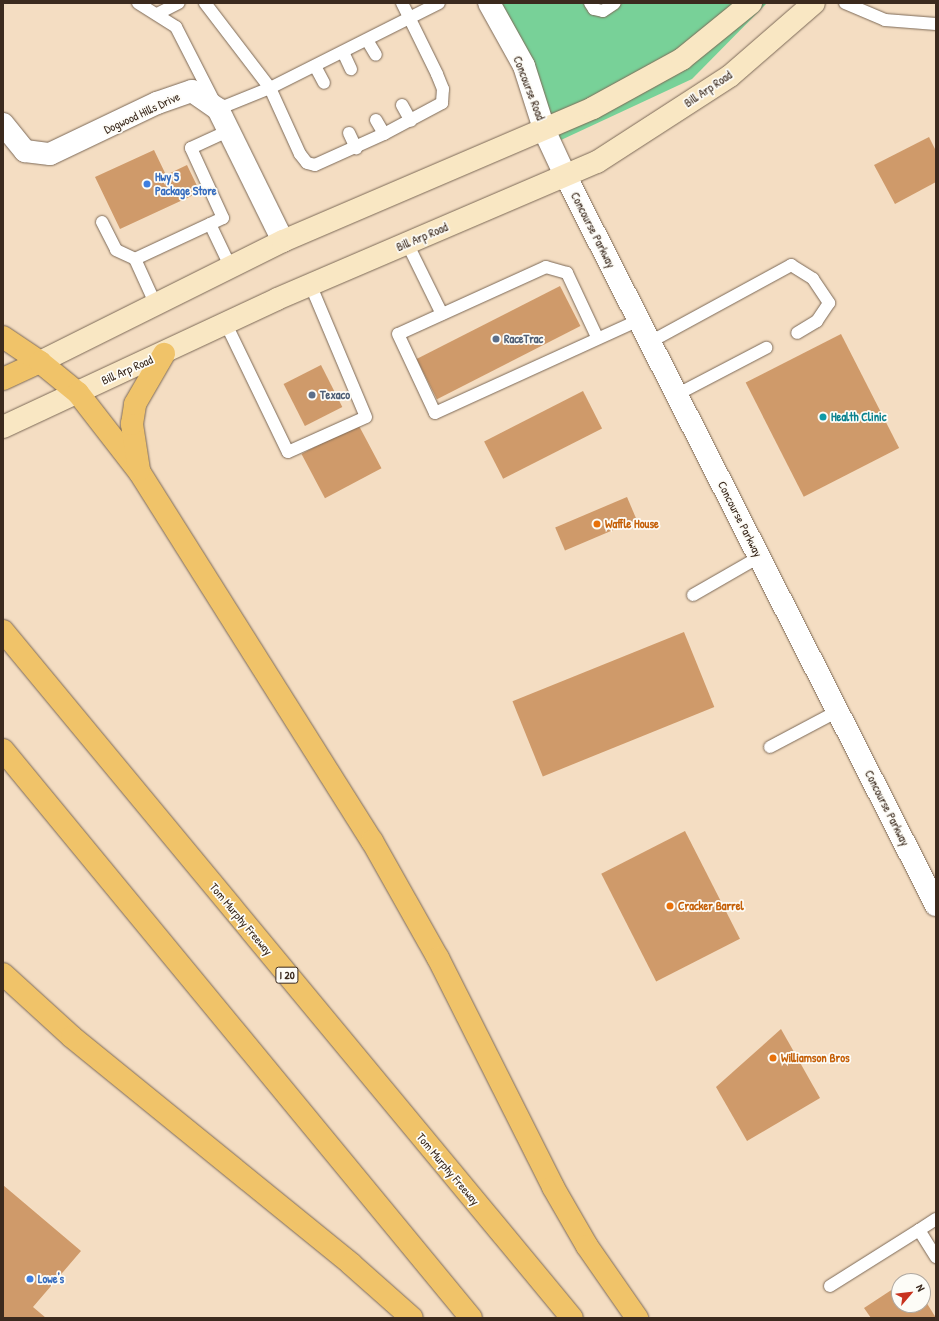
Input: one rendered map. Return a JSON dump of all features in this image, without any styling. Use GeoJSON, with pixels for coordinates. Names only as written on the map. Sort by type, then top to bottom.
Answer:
{"type":"FeatureCollection","features":[{"type":"Feature","properties":{"kind":"main road"},"geometry":{"type":"LineString","coordinates":[[3,379],[156,305],[283,241],[545,132],[682,59],[751,3]]}},
{"type":"Feature","properties":{"kind":"main road","name":"Bill Arp Road"},"geometry":{"type":"LineString","coordinates":[[3,427],[164,354],[310,284],[597,162],[730,76],[814,3]]}},
{"type":"Feature","properties":{"kind":"main road"},"geometry":{"type":"LineString","coordinates":[[3,338],[40,362],[78,393],[140,473],[368,834],[441,964],[550,1180],[587,1246],[637,1318]]}},
{"type":"Feature","properties":{"kind":"main road"},"geometry":{"type":"LineString","coordinates":[[140,473],[134,444],[135,404],[164,354]]}},
{"type":"Feature","properties":{"kind":"main road","name":"Tom Murphy Freeway"},"geometry":{"type":"LineString","coordinates":[[3,631],[572,1318]]}},
{"type":"Feature","properties":{"kind":"main road"},"geometry":{"type":"LineString","coordinates":[[3,750],[471,1318]]}},
{"type":"Feature","properties":{"kind":"main road"},"geometry":{"type":"LineString","coordinates":[[3,974],[72,1037],[345,1258],[412,1318]]}},
{"type":"Feature","properties":{"kind":"street","name":"Concourse Road"},"geometry":{"type":"LineString","coordinates":[[488,3],[524,66],[545,132]]}},
{"type":"Feature","properties":{"kind":"street","name":"Dogwood Hills Drive"},"geometry":{"type":"LineString","coordinates":[[3,124],[25,151],[50,154],[157,103],[192,90],[218,109],[283,241]]}},
{"type":"Feature","properties":{"kind":"street","name":"Concourse Parkway"},"geometry":{"type":"LineString","coordinates":[[545,132],[565,175],[676,395],[936,905]]}},
{"type":"Feature","properties":{"kind":"lane"},"geometry":{"type":"LineString","coordinates":[[138,3],[159,13],[176,27],[218,109],[270,88],[439,3]]}},
{"type":"Feature","properties":{"kind":"lane"},"geometry":{"type":"LineString","coordinates":[[159,13],[179,3]]}},
{"type":"Feature","properties":{"kind":"lane"},"geometry":{"type":"LineString","coordinates":[[205,3],[270,88],[307,163],[323,163],[434,110],[444,95],[402,3]]}},
{"type":"Feature","properties":{"kind":"lane"},"geometry":{"type":"LineString","coordinates":[[590,3],[594,9],[603,11],[615,3]]}},
{"type":"Feature","properties":{"kind":"lane"},"geometry":{"type":"LineString","coordinates":[[845,3],[885,20],[936,24]]}},
{"type":"Feature","properties":{"kind":"lane"},"geometry":{"type":"LineString","coordinates":[[367,40],[376,55]]}},
{"type":"Feature","properties":{"kind":"lane"},"geometry":{"type":"LineString","coordinates":[[343,52],[351,69]]}},
{"type":"Feature","properties":{"kind":"lane"},"geometry":{"type":"LineString","coordinates":[[315,66],[324,83]]}},
{"type":"Feature","properties":{"kind":"lane"},"geometry":{"type":"LineString","coordinates":[[402,105],[411,121]]}},
{"type":"Feature","properties":{"kind":"lane"},"geometry":{"type":"LineString","coordinates":[[376,120],[384,134]]}},
{"type":"Feature","properties":{"kind":"lane"},"geometry":{"type":"LineString","coordinates":[[134,259],[223,218],[191,148],[228,131]]}},
{"type":"Feature","properties":{"kind":"lane"},"geometry":{"type":"LineString","coordinates":[[349,133],[356,148]]}},
{"type":"Feature","properties":{"kind":"lane"},"geometry":{"type":"LineString","coordinates":[[102,222],[116,250],[134,259],[156,305]]}},
{"type":"Feature","properties":{"kind":"lane"},"geometry":{"type":"LineString","coordinates":[[210,224],[231,268]]}},
{"type":"Feature","properties":{"kind":"lane"},"geometry":{"type":"LineString","coordinates":[[407,244],[442,314]]}},
{"type":"Feature","properties":{"kind":"lane"},"geometry":{"type":"LineString","coordinates":[[650,342],[791,265],[813,279],[829,303],[817,321],[797,333]]}},
{"type":"Feature","properties":{"kind":"lane"},"geometry":{"type":"LineString","coordinates":[[596,337],[567,273],[546,267],[398,334],[435,413],[596,337],[639,320]]}},
{"type":"Feature","properties":{"kind":"lane"},"geometry":{"type":"LineString","coordinates":[[226,324],[288,452],[366,417],[310,284]]}},
{"type":"Feature","properties":{"kind":"lane"},"geometry":{"type":"LineString","coordinates":[[676,395],[766,348]]}},
{"type":"Feature","properties":{"kind":"lane"},"geometry":{"type":"LineString","coordinates":[[693,595],[759,557]]}},
{"type":"Feature","properties":{"kind":"lane"},"geometry":{"type":"LineString","coordinates":[[770,747],[838,711]]}},
{"type":"Feature","properties":{"kind":"lane"},"geometry":{"type":"LineString","coordinates":[[830,1286],[936,1219]]}},
{"type":"Feature","properties":{"kind":"lane"},"geometry":{"type":"LineString","coordinates":[[919,1230],[936,1257]]}},
{"type":"Feature","properties":{"kind":"green space"},"geometry":{"type":"Polygon","coordinates":[[[489,3],[767,3],[692,79],[561,140],[489,3]]]}},
{"type":"Feature","properties":{"kind":"building"},"geometry":{"type":"Polygon","coordinates":[[[929,137],[936,151],[936,182],[895,204],[874,165],[929,137]]]}},
{"type":"Feature","properties":{"kind":"building","name":"Hwy 5 Package Store"},"geometry":{"type":"Polygon","coordinates":[[[154,150],[166,175],[187,165],[200,192],[120,229],[95,177],[154,150]]]}},
{"type":"Feature","properties":{"kind":"building","name":"RaceTrac"},"geometry":{"type":"Polygon","coordinates":[[[560,286],[580,326],[437,399],[417,359],[560,286]]]}},
{"type":"Feature","properties":{"kind":"building","name":"Health Clinic"},"geometry":{"type":"Polygon","coordinates":[[[841,334],[899,448],[804,497],[746,383],[841,334]]]}},
{"type":"Feature","properties":{"kind":"building","name":"Texaco"},"geometry":{"type":"Polygon","coordinates":[[[321,365],[342,407],[305,426],[284,384],[321,365]]]}},
{"type":"Feature","properties":{"kind":"building"},"geometry":{"type":"Polygon","coordinates":[[[583,391],[602,428],[503,479],[484,441],[583,391]]]}},
{"type":"Feature","properties":{"kind":"building"},"geometry":{"type":"Polygon","coordinates":[[[358,424],[381,468],[325,498],[301,454],[358,424]]]}},
{"type":"Feature","properties":{"kind":"building","name":"Waffle House"},"geometry":{"type":"Polygon","coordinates":[[[627,497],[637,520],[565,550],[555,527],[627,497]]]}},
{"type":"Feature","properties":{"kind":"building"},"geometry":{"type":"Polygon","coordinates":[[[684,632],[714,707],[543,776],[512,701],[684,632]]]}},
{"type":"Feature","properties":{"kind":"building","name":"Cracker Barrel"},"geometry":{"type":"Polygon","coordinates":[[[685,831],[740,939],[656,981],[601,874],[685,831]]]}},
{"type":"Feature","properties":{"kind":"building","name":"Williamson Bros"},"geometry":{"type":"Polygon","coordinates":[[[781,1029],[820,1098],[747,1141],[716,1087],[781,1029]]]}},
{"type":"Feature","properties":{"kind":"building","name":"Lowe's"},"geometry":{"type":"Polygon","coordinates":[[[3,1185],[81,1251],[33,1307],[46,1318],[3,1318],[3,1185]]]}},
{"type":"Feature","properties":{"kind":"building"},"geometry":{"type":"Polygon","coordinates":[[[891,1290],[891,1313],[931,1313],[931,1310],[936,1318],[871,1318],[864,1308],[891,1290]]]}},
{"type":"Feature","properties":{"kind":"place","name":"Hwy 5 Package Store"},"geometry":{"type":"Point","coordinates":[147,184]}},
{"type":"Feature","properties":{"kind":"place","name":"RaceTrac"},"geometry":{"type":"Point","coordinates":[496,339]}},
{"type":"Feature","properties":{"kind":"place","name":"Texaco"},"geometry":{"type":"Point","coordinates":[312,395]}},
{"type":"Feature","properties":{"kind":"place","name":"Health Clinic"},"geometry":{"type":"Point","coordinates":[823,417]}},
{"type":"Feature","properties":{"kind":"place","name":"Waffle House"},"geometry":{"type":"Point","coordinates":[597,524]}},
{"type":"Feature","properties":{"kind":"place","name":"Cracker Barrel"},"geometry":{"type":"Point","coordinates":[670,906]}},
{"type":"Feature","properties":{"kind":"place","name":"Williamson Bros"},"geometry":{"type":"Point","coordinates":[773,1058]}},
{"type":"Feature","properties":{"kind":"place","name":"Lowe's"},"geometry":{"type":"Point","coordinates":[30,1279]}}]}
